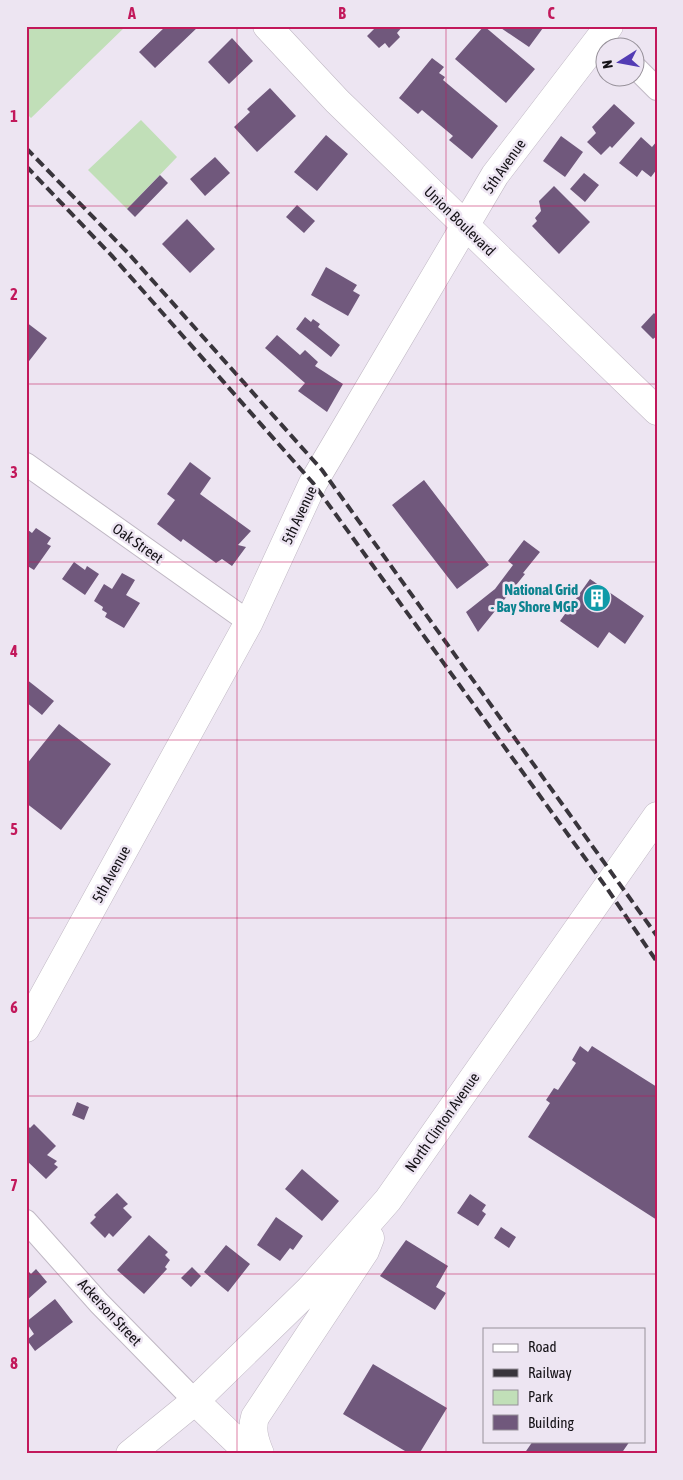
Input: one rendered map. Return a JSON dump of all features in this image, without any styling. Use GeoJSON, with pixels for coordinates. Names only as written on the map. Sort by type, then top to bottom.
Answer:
{"type":"FeatureCollection","features":[{"type":"Feature","properties":{"kind":"main road","name":"Union Boulevard"},"geometry":{"type":"LineString","coordinates":[[267,26],[337,101],[657,411]]}},
{"type":"Feature","properties":{"kind":"main road","name":"5th Avenue"},"geometry":{"type":"LineString","coordinates":[[26,1028],[249,622],[314,483],[495,175],[608,37]]}},
{"type":"Feature","properties":{"kind":"main road","name":"North Clinton Avenue"},"geometry":{"type":"LineString","coordinates":[[195,1401],[310,1289],[385,1203],[657,816]]}},
{"type":"Feature","properties":{"kind":"main road"},"geometry":{"type":"LineString","coordinates":[[260,1454],[255,1443],[253,1429],[255,1417],[365,1251],[385,1203]]}},
{"type":"Feature","properties":{"kind":"main road"},"geometry":{"type":"LineString","coordinates":[[130,1454],[195,1401],[250,1454]]}},
{"type":"Feature","properties":{"kind":"street"},"geometry":{"type":"LineString","coordinates":[[646,78],[657,88]]}},
{"type":"Feature","properties":{"kind":"street","name":"Oak Street"},"geometry":{"type":"LineString","coordinates":[[26,464],[249,622]]}},
{"type":"Feature","properties":{"kind":"street","name":"Ackerson Street"},"geometry":{"type":"LineString","coordinates":[[26,1221],[100,1303],[195,1401]]}},
{"type":"Feature","properties":{"kind":"green space"},"geometry":{"type":"Polygon","coordinates":[[[26,26],[126,26],[31,118],[26,113],[26,26]]]}},
{"type":"Feature","properties":{"kind":"green space"},"geometry":{"type":"Polygon","coordinates":[[[141,120],[177,157],[127,209],[88,170],[141,120]]]}},
{"type":"Feature","properties":{"kind":"building"},"geometry":{"type":"Polygon","coordinates":[[[166,26],[199,26],[155,68],[139,52],[166,26]]]}},
{"type":"Feature","properties":{"kind":"building"},"geometry":{"type":"Polygon","coordinates":[[[377,26],[403,26],[397,33],[400,37],[389,48],[385,43],[379,48],[367,36],[377,26]]]}},
{"type":"Feature","properties":{"kind":"building"},"geometry":{"type":"Polygon","coordinates":[[[484,26],[535,69],[506,103],[455,59],[484,26]]]}},
{"type":"Feature","properties":{"kind":"building"},"geometry":{"type":"Polygon","coordinates":[[[498,26],[541,26],[543,28],[529,47],[498,26]]]}},
{"type":"Feature","properties":{"kind":"building"},"geometry":{"type":"Polygon","coordinates":[[[232,38],[253,61],[229,84],[208,62],[232,38]]]}},
{"type":"Feature","properties":{"kind":"building"},"geometry":{"type":"Polygon","coordinates":[[[432,58],[444,67],[439,73],[445,77],[443,80],[498,126],[472,159],[449,140],[453,136],[422,110],[418,114],[399,98],[432,58]]]}},
{"type":"Feature","properties":{"kind":"building"},"geometry":{"type":"Polygon","coordinates":[[[270,88],[296,116],[257,152],[234,127],[250,112],[247,109],[270,88]]]}},
{"type":"Feature","properties":{"kind":"building"},"geometry":{"type":"Polygon","coordinates":[[[614,104],[635,123],[612,148],[610,146],[601,155],[587,142],[596,133],[592,127],[614,104]]]}},
{"type":"Feature","properties":{"kind":"building"},"geometry":{"type":"Polygon","coordinates":[[[326,135],[348,154],[317,191],[294,172],[326,135]]]}},
{"type":"Feature","properties":{"kind":"building"},"geometry":{"type":"Polygon","coordinates":[[[561,136],[583,152],[565,177],[543,161],[561,136]]]}},
{"type":"Feature","properties":{"kind":"building"},"geometry":{"type":"Polygon","coordinates":[[[641,137],[652,147],[657,141],[657,169],[651,177],[642,170],[637,177],[619,163],[641,137]]]}},
{"type":"Feature","properties":{"kind":"building"},"geometry":{"type":"Polygon","coordinates":[[[215,157],[230,173],[205,196],[190,179],[215,157]]]}},
{"type":"Feature","properties":{"kind":"building"},"geometry":{"type":"Polygon","coordinates":[[[584,173],[599,185],[585,202],[570,189],[584,173]]]}},
{"type":"Feature","properties":{"kind":"building"},"geometry":{"type":"Polygon","coordinates":[[[160,175],[168,183],[135,217],[127,209],[160,175]]]}},
{"type":"Feature","properties":{"kind":"building"},"geometry":{"type":"Polygon","coordinates":[[[554,186],[590,222],[559,254],[532,226],[537,221],[535,218],[541,211],[539,201],[554,186]]]}},
{"type":"Feature","properties":{"kind":"building"},"geometry":{"type":"Polygon","coordinates":[[[297,205],[315,221],[304,233],[286,217],[297,205]]]}},
{"type":"Feature","properties":{"kind":"building"},"geometry":{"type":"Polygon","coordinates":[[[187,219],[215,249],[190,273],[162,244],[187,219]]]}},
{"type":"Feature","properties":{"kind":"building"},"geometry":{"type":"Polygon","coordinates":[[[326,267],[357,285],[353,291],[360,295],[348,316],[311,295],[326,267]]]}},
{"type":"Feature","properties":{"kind":"building"},"geometry":{"type":"Polygon","coordinates":[[[654,313],[657,316],[657,336],[653,339],[641,327],[654,313]]]}},
{"type":"Feature","properties":{"kind":"building"},"geometry":{"type":"Polygon","coordinates":[[[305,317],[311,322],[313,319],[320,324],[318,327],[340,345],[331,357],[296,329],[305,317]]]}},
{"type":"Feature","properties":{"kind":"building"},"geometry":{"type":"Polygon","coordinates":[[[26,322],[47,338],[26,365],[26,322]]]}},
{"type":"Feature","properties":{"kind":"building"},"geometry":{"type":"Polygon","coordinates":[[[277,335],[300,355],[305,350],[318,362],[315,366],[343,384],[327,412],[298,391],[305,383],[265,348],[277,335]]]}},
{"type":"Feature","properties":{"kind":"building"},"geometry":{"type":"Polygon","coordinates":[[[190,462],[211,478],[200,494],[251,531],[238,545],[246,547],[232,566],[222,559],[216,563],[183,539],[181,542],[157,524],[175,500],[167,494],[190,462]]]}},
{"type":"Feature","properties":{"kind":"building"},"geometry":{"type":"Polygon","coordinates":[[[424,480],[489,565],[457,589],[392,505],[424,480]]]}},
{"type":"Feature","properties":{"kind":"building"},"geometry":{"type":"Polygon","coordinates":[[[36,528],[51,538],[47,544],[51,546],[34,570],[26,565],[26,533],[28,530],[32,533],[36,528]]]}},
{"type":"Feature","properties":{"kind":"building"},"geometry":{"type":"Polygon","coordinates":[[[524,540],[540,552],[523,573],[525,574],[478,632],[466,612],[495,589],[513,565],[508,561],[524,540]]]}},
{"type":"Feature","properties":{"kind":"building"},"geometry":{"type":"Polygon","coordinates":[[[74,562],[85,570],[87,566],[99,574],[85,595],[62,579],[74,562]]]}},
{"type":"Feature","properties":{"kind":"building"},"geometry":{"type":"Polygon","coordinates":[[[122,573],[135,580],[126,595],[140,603],[124,628],[105,617],[107,613],[102,610],[103,607],[94,601],[104,584],[112,589],[122,573]]]}},
{"type":"Feature","properties":{"kind":"building","name":"National Grid - Bay Shore MGP"},"geometry":{"type":"Polygon","coordinates":[[[590,579],[644,616],[625,644],[609,632],[598,648],[560,621],[590,579]]]}},
{"type":"Feature","properties":{"kind":"building"},"geometry":{"type":"Polygon","coordinates":[[[26,679],[54,701],[42,715],[26,702],[26,679]]]}},
{"type":"Feature","properties":{"kind":"building"},"geometry":{"type":"Polygon","coordinates":[[[59,724],[111,764],[61,830],[26,803],[26,765],[59,724]]]}},
{"type":"Feature","properties":{"kind":"building"},"geometry":{"type":"Polygon","coordinates":[[[580,1046],[588,1052],[592,1046],[657,1087],[657,1220],[528,1137],[550,1103],[546,1100],[554,1088],[558,1090],[576,1063],[572,1060],[580,1046]]]}},
{"type":"Feature","properties":{"kind":"building"},"geometry":{"type":"Polygon","coordinates":[[[77,1102],[89,1107],[84,1120],[72,1115],[77,1102]]]}},
{"type":"Feature","properties":{"kind":"building"},"geometry":{"type":"Polygon","coordinates":[[[34,1124],[56,1146],[47,1155],[57,1161],[54,1164],[58,1167],[46,1179],[26,1160],[26,1125],[30,1128],[34,1124]]]}},
{"type":"Feature","properties":{"kind":"building"},"geometry":{"type":"Polygon","coordinates":[[[302,1169],[339,1201],[322,1221],[285,1189],[302,1169]]]}},
{"type":"Feature","properties":{"kind":"building"},"geometry":{"type":"Polygon","coordinates":[[[117,1193],[128,1204],[123,1208],[132,1217],[113,1237],[109,1233],[105,1238],[90,1223],[96,1217],[94,1215],[117,1193]]]}},
{"type":"Feature","properties":{"kind":"building"},"geometry":{"type":"Polygon","coordinates":[[[470,1194],[486,1205],[482,1211],[486,1214],[478,1226],[457,1213],[470,1194]]]}},
{"type":"Feature","properties":{"kind":"building"},"geometry":{"type":"Polygon","coordinates":[[[276,1217],[303,1236],[293,1250],[290,1248],[280,1261],[257,1245],[276,1217]]]}},
{"type":"Feature","properties":{"kind":"building"},"geometry":{"type":"Polygon","coordinates":[[[501,1227],[516,1237],[509,1248],[494,1238],[501,1227]]]}},
{"type":"Feature","properties":{"kind":"building"},"geometry":{"type":"Polygon","coordinates":[[[149,1235],[168,1252],[165,1255],[170,1260],[165,1267],[167,1269],[144,1294],[117,1270],[149,1235]]]}},
{"type":"Feature","properties":{"kind":"building"},"geometry":{"type":"Polygon","coordinates":[[[406,1240],[448,1266],[436,1287],[446,1293],[435,1310],[380,1276],[406,1240]]]}},
{"type":"Feature","properties":{"kind":"building"},"geometry":{"type":"Polygon","coordinates":[[[226,1245],[250,1264],[228,1292],[204,1272],[226,1245]]]}},
{"type":"Feature","properties":{"kind":"building"},"geometry":{"type":"Polygon","coordinates":[[[192,1267],[201,1276],[191,1287],[181,1278],[192,1267]]]}},
{"type":"Feature","properties":{"kind":"building"},"geometry":{"type":"Polygon","coordinates":[[[26,1269],[31,1274],[36,1269],[47,1282],[26,1301],[26,1269]]]}},
{"type":"Feature","properties":{"kind":"building"},"geometry":{"type":"Polygon","coordinates":[[[55,1299],[73,1322],[35,1351],[27,1340],[34,1334],[26,1322],[55,1299]]]}},
{"type":"Feature","properties":{"kind":"building"},"geometry":{"type":"Polygon","coordinates":[[[373,1364],[447,1408],[419,1454],[410,1454],[343,1414],[373,1364]]]}},
{"type":"Feature","properties":{"kind":"building"},"geometry":{"type":"Polygon","coordinates":[[[532,1442],[629,1442],[621,1454],[524,1454],[532,1442]]]}},
{"type":"Feature","properties":{"kind":"railway"},"geometry":{"type":"LineString","coordinates":[[26,148],[128,253],[322,470],[657,936]]}},
{"type":"Feature","properties":{"kind":"railway"},"geometry":{"type":"LineString","coordinates":[[26,166],[113,257],[313,483],[606,887],[657,962]]}},
{"type":"Feature","properties":{"kind":"place","name":"National Grid - Bay Shore MGP"},"geometry":{"type":"Point","coordinates":[597,598]}}]}
